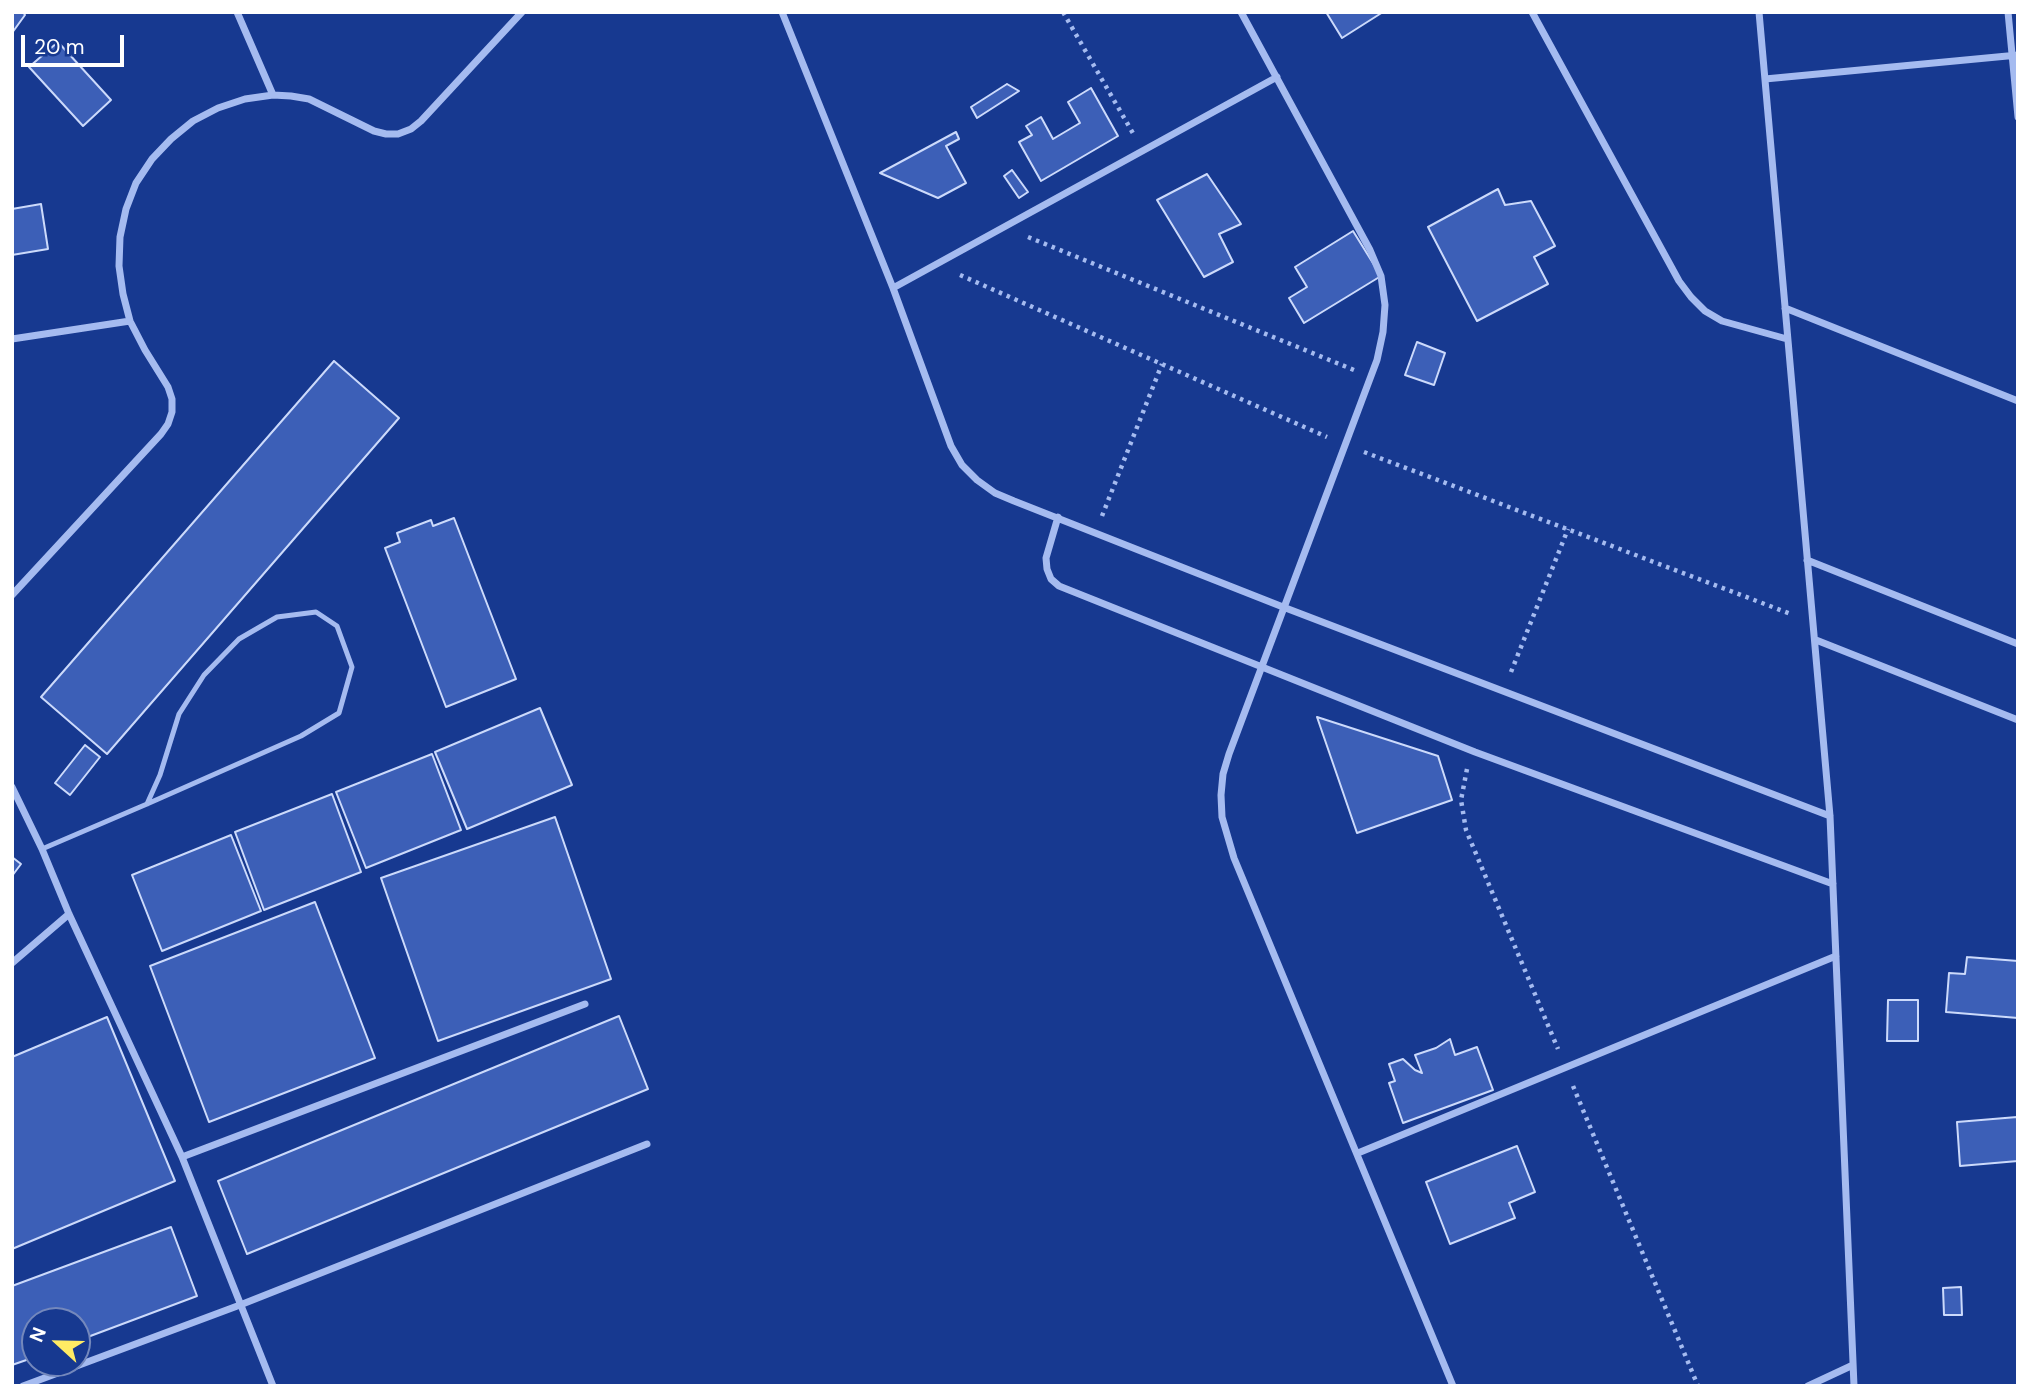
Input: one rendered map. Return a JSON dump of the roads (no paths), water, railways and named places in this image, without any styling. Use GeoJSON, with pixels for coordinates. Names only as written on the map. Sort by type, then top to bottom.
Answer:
{"type":"FeatureCollection","features":[{"type":"Feature","properties":{"kind":"street"},"geometry":{"type":"LineString","coordinates":[[237,12],[273,95]]}},
{"type":"Feature","properties":{"kind":"street"},"geometry":{"type":"LineString","coordinates":[[12,595],[161,434],[172,412],[168,387],[130,321],[119,266],[120,237],[126,209],[146,167],[171,139],[193,121],[236,102],[273,95],[310,99],[374,131],[386,134],[398,134],[411,129],[522,12]]}},
{"type":"Feature","properties":{"kind":"street"},"geometry":{"type":"LineString","coordinates":[[782,12],[893,288],[951,446],[962,465],[977,480],[995,493],[1283,607],[1830,816]]}},
{"type":"Feature","properties":{"kind":"street"},"geometry":{"type":"LineString","coordinates":[[1241,12],[1370,250],[1381,276],[1385,304],[1383,332],[1370,377],[1223,774],[1222,817],[1234,858],[1453,1386]]}},
{"type":"Feature","properties":{"kind":"street"},"geometry":{"type":"LineString","coordinates":[[1532,12],[1690,297],[1705,311],[1722,321],[1787,339]]}},
{"type":"Feature","properties":{"kind":"street"},"geometry":{"type":"LineString","coordinates":[[1759,12],[1830,816],[1854,1386]]}},
{"type":"Feature","properties":{"kind":"street"},"geometry":{"type":"LineString","coordinates":[[2008,12],[2015,55],[2018,117]]}},
{"type":"Feature","properties":{"kind":"street"},"geometry":{"type":"LineString","coordinates":[[1765,79],[2015,55]]}},
{"type":"Feature","properties":{"kind":"street"},"geometry":{"type":"LineString","coordinates":[[893,288],[1277,77]]}},
{"type":"Feature","properties":{"kind":"street"},"geometry":{"type":"LineString","coordinates":[[1785,308],[2018,401]]}},
{"type":"Feature","properties":{"kind":"street"},"geometry":{"type":"LineString","coordinates":[[12,340],[130,321]]}},
{"type":"Feature","properties":{"kind":"street"},"geometry":{"type":"LineString","coordinates":[[1058,517],[1046,558],[1051,579],[1059,586],[1475,752],[1833,884]]}},
{"type":"Feature","properties":{"kind":"street"},"geometry":{"type":"LineString","coordinates":[[1807,560],[2018,644]]}},
{"type":"Feature","properties":{"kind":"street"},"geometry":{"type":"LineString","coordinates":[[1816,640],[2018,720]]}},
{"type":"Feature","properties":{"kind":"street"},"geometry":{"type":"LineString","coordinates":[[12,787],[43,849],[69,914],[182,1157],[273,1386]]}},
{"type":"Feature","properties":{"kind":"street"},"geometry":{"type":"LineString","coordinates":[[12,962],[69,914]]}},
{"type":"Feature","properties":{"kind":"street"},"geometry":{"type":"LineString","coordinates":[[1358,1153],[1836,957]]}},
{"type":"Feature","properties":{"kind":"street"},"geometry":{"type":"LineString","coordinates":[[182,1157],[585,1004]]}},
{"type":"Feature","properties":{"kind":"street"},"geometry":{"type":"LineString","coordinates":[[23,1386],[240,1305],[647,1144]]}},
{"type":"Feature","properties":{"kind":"street"},"geometry":{"type":"LineString","coordinates":[[1808,1386],[1853,1365]]}},
{"type":"Feature","properties":{"kind":"lane"},"geometry":{"type":"LineString","coordinates":[[43,849],[147,804],[301,736],[339,713],[352,667],[337,626],[316,612],[277,617],[239,639],[204,676],[179,714],[147,804]]}}]}
